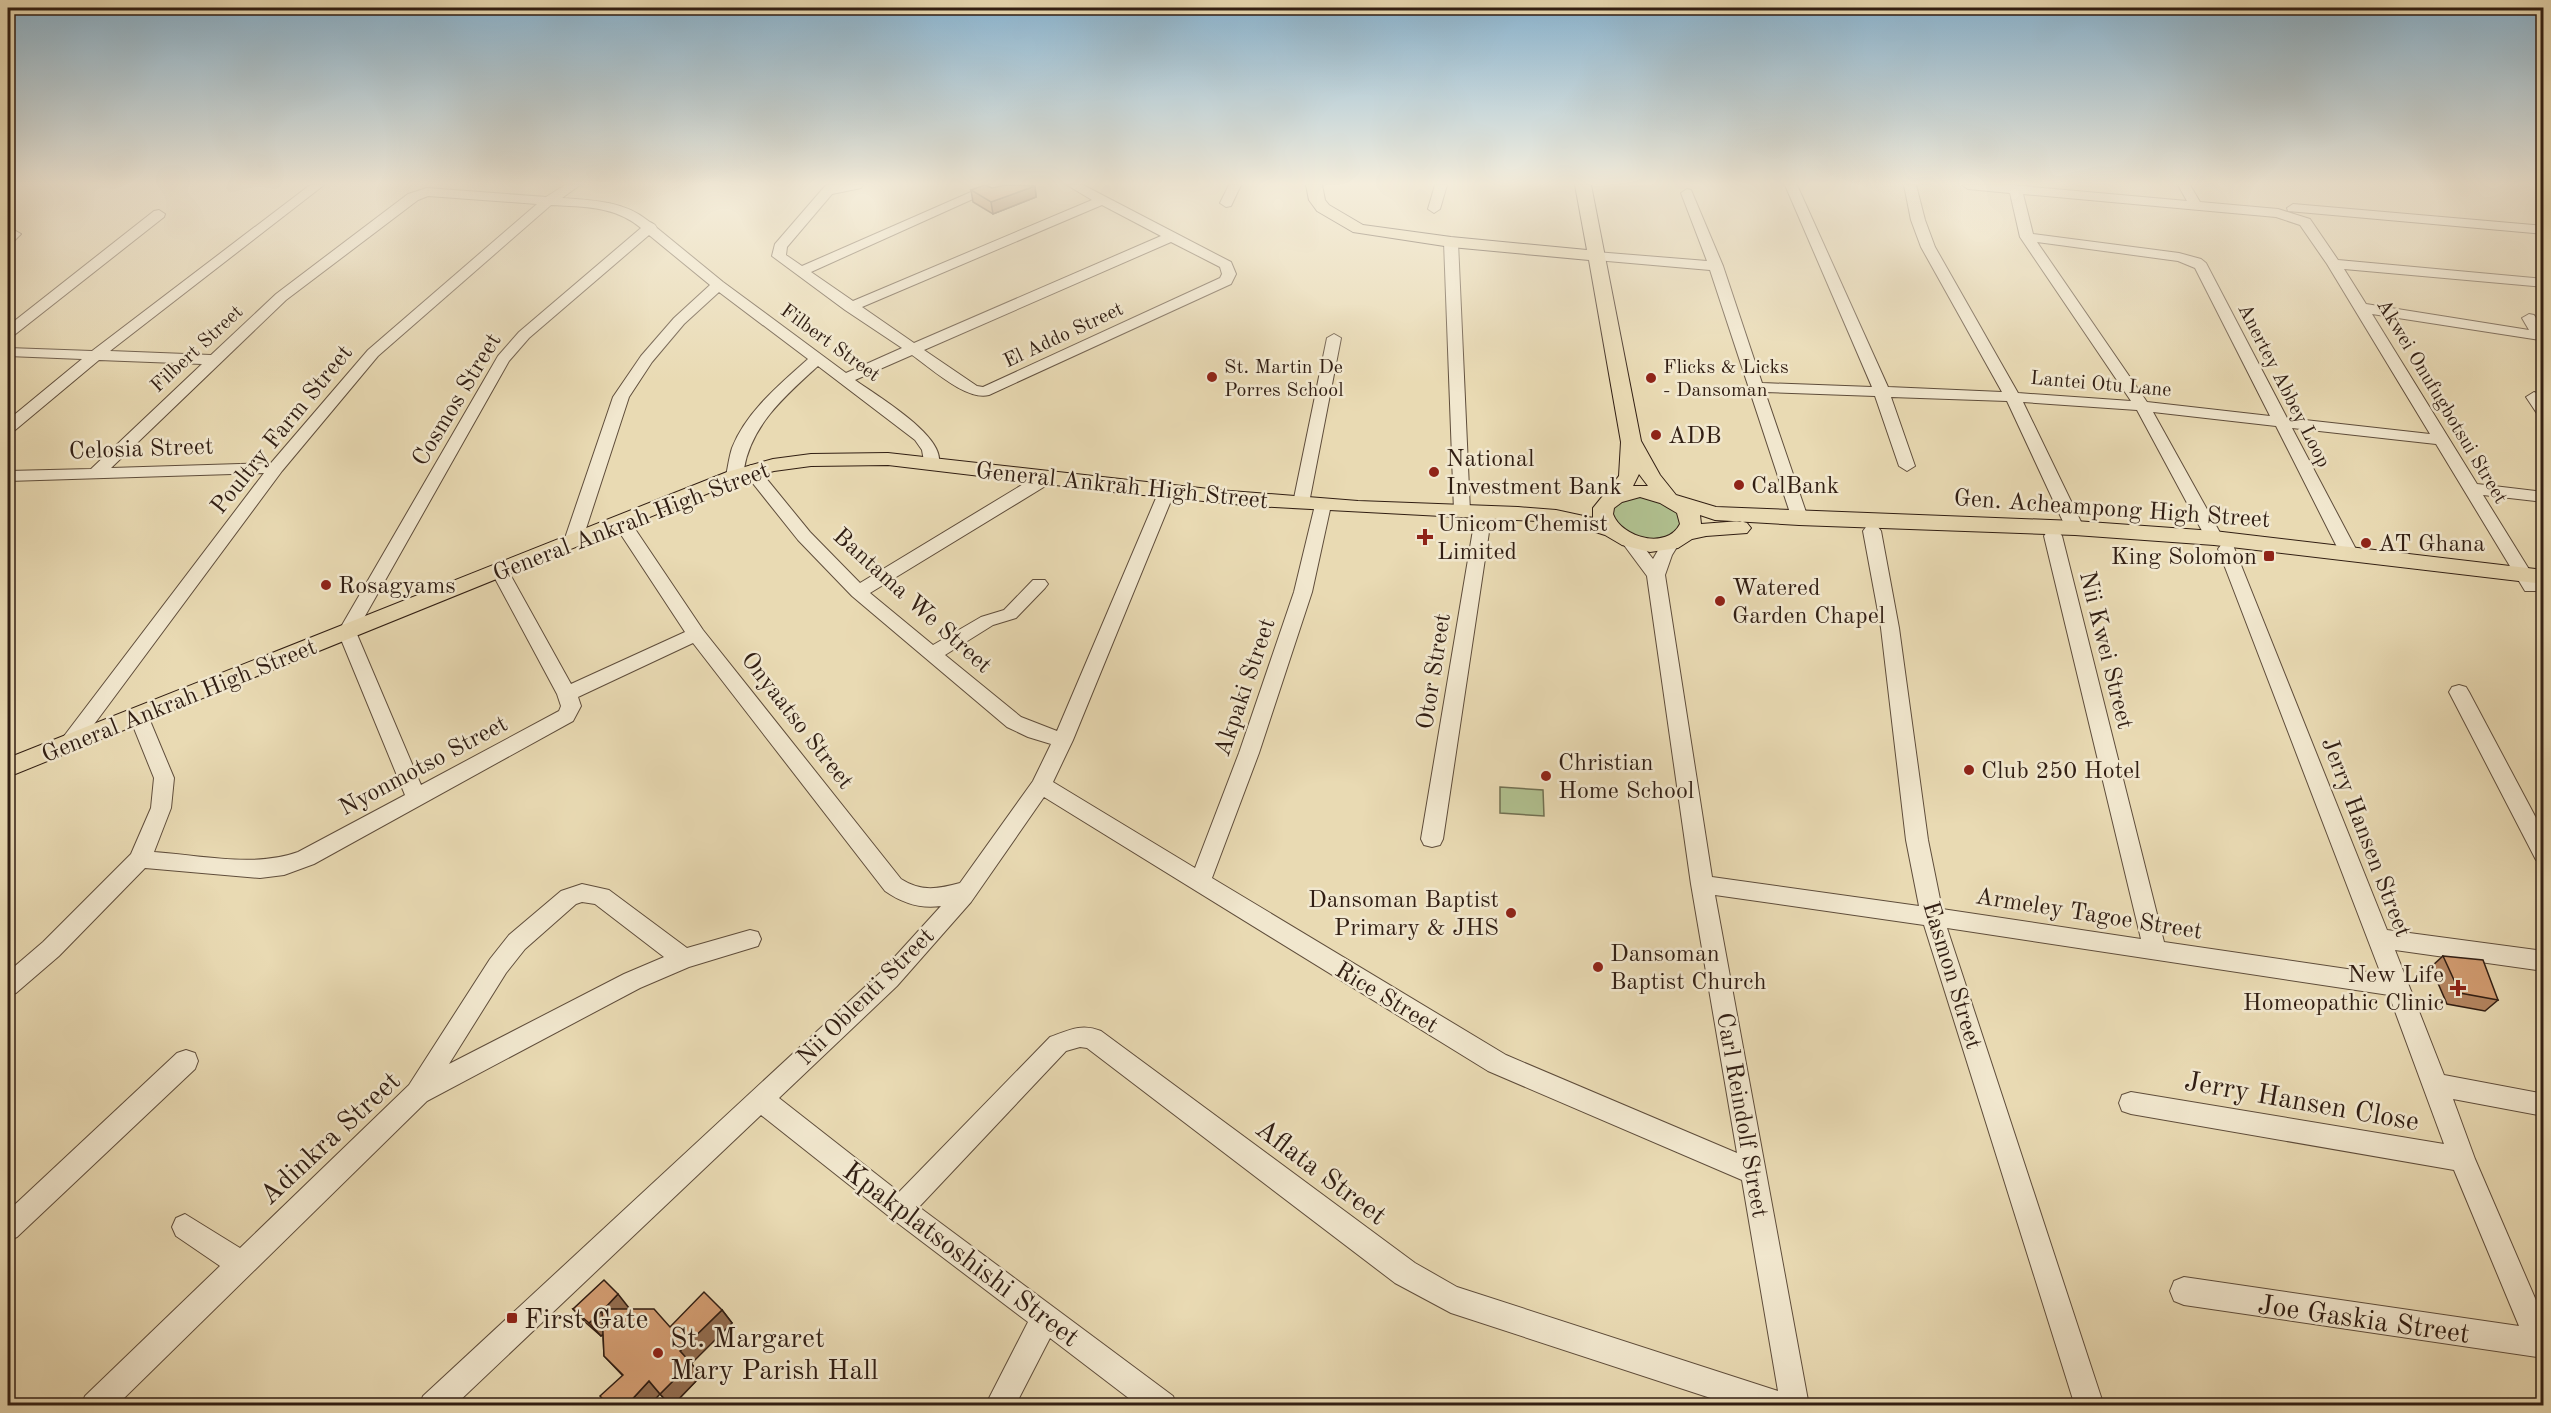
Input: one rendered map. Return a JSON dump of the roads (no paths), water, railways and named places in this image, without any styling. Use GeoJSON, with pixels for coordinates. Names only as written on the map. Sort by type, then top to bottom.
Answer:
{"type":"FeatureCollection","features":[{"type":"Feature","properties":{"kind":"main road"},"geometry":{"type":"LineString","coordinates":[[1544,251],[1596,256]]}},
{"type":"Feature","properties":{"kind":"main road"},"geometry":{"type":"LineString","coordinates":[[1595,251],[1631,442],[1629,476],[1603,508],[1603,517],[1621,535]]}},
{"type":"Feature","properties":{"kind":"main road"},"geometry":{"type":"LineString","coordinates":[[1631,442],[1639,452],[1651,477],[1689,518],[1689,526],[1678,538]]}},
{"type":"Feature","properties":{"kind":"main road","name":"General Ankrah High Street"},"geometry":{"type":"LineString","coordinates":[[8,768],[500,571],[621,520],[743,473],[815,458],[881,458],[1167,491],[1323,505],[1539,514],[1589,522],[1654,545],[1678,538]]}},
{"type":"Feature","properties":{"kind":"main road","name":"General Ankrah High Street"},"geometry":{"type":"LineString","coordinates":[[1539,514],[1588,506],[1641,491],[1672,500]]}},
{"type":"Feature","properties":{"kind":"main road","name":"Gen. Acheampong High Street"},"geometry":{"type":"LineString","coordinates":[[1672,500],[1703,512],[1799,518],[2075,528],[2220,543],[2536,582]]}},
{"type":"Feature","properties":{"kind":"main road","name":"Gen. Acheampong High Street"},"geometry":{"type":"LineString","coordinates":[[1678,538],[1717,528],[2053,536],[2220,543],[2349,553],[2536,582]]}},
{"type":"Feature","properties":{"kind":"street"},"geometry":{"type":"LineString","coordinates":[[8,333],[112,251]]}},
{"type":"Feature","properties":{"kind":"street"},"geometry":{"type":"LineString","coordinates":[[8,428],[96,355],[232,251]]}},
{"type":"Feature","properties":{"kind":"street","name":"Filbert Street"},"geometry":{"type":"LineString","coordinates":[[95,474],[280,297],[342,251]]}},
{"type":"Feature","properties":{"kind":"street","name":"Poultry Farm Street"},"geometry":{"type":"LineString","coordinates":[[68,745],[276,468],[373,353],[491,251]]}},
{"type":"Feature","properties":{"kind":"street","name":"Cosmos Street"},"geometry":{"type":"LineString","coordinates":[[347,632],[504,359],[524,335],[623,251]]}},
{"type":"Feature","properties":{"kind":"street","name":"Filbert Street"},"geometry":{"type":"LineString","coordinates":[[679,251],[718,285],[846,378],[927,442],[932,451],[931,464]]}},
{"type":"Feature","properties":{"kind":"street"},"geometry":{"type":"LineString","coordinates":[[780,251],[779,256],[912,348]]}},
{"type":"Feature","properties":{"kind":"street"},"geometry":{"type":"LineString","coordinates":[[802,271],[848,251]]}},
{"type":"Feature","properties":{"kind":"street"},"geometry":{"type":"LineString","coordinates":[[850,307],[983,251]]}},
{"type":"Feature","properties":{"kind":"street"},"geometry":{"type":"LineString","coordinates":[[846,378],[1138,251]]}},
{"type":"Feature","properties":{"kind":"street","name":"El Addo Street"},"geometry":{"type":"LineString","coordinates":[[912,348],[972,390],[979,392],[992,389],[1226,280],[1229,274],[1226,265],[1200,251]]}},
{"type":"Feature","properties":{"kind":"street"},"geometry":{"type":"LineString","coordinates":[[1451,251],[1462,511]]}},
{"type":"Feature","properties":{"kind":"street"},"geometry":{"type":"LineString","coordinates":[[1710,251],[1799,518]]}},
{"type":"Feature","properties":{"kind":"street"},"geometry":{"type":"LineString","coordinates":[[1820,251],[1881,390],[1907,466]]}},
{"type":"Feature","properties":{"kind":"street"},"geometry":{"type":"LineString","coordinates":[[1930,251],[2013,397],[2075,528]]}},
{"type":"Feature","properties":{"kind":"street","name":"Jerry Hansen Street"},"geometry":{"type":"LineString","coordinates":[[2036,251],[2142,406],[2220,543],[2436,1085],[2462,1159],[2542,1344]]}},
{"type":"Feature","properties":{"kind":"street","name":"Anertey Abbey Loop"},"geometry":{"type":"LineString","coordinates":[[2128,251],[2179,258],[2196,262],[2201,266],[2349,553]]}},
{"type":"Feature","properties":{"kind":"street","name":"Akwei Onufugbotsui Street"},"geometry":{"type":"LineString","coordinates":[[2326,251],[2472,489],[2536,582]]}},
{"type":"Feature","properties":{"kind":"street"},"geometry":{"type":"LineString","coordinates":[[1596,256],[1716,266]]}},
{"type":"Feature","properties":{"kind":"street"},"geometry":{"type":"LineString","coordinates":[[2334,264],[2544,283]]}},
{"type":"Feature","properties":{"kind":"street"},"geometry":{"type":"LineString","coordinates":[[573,541],[621,397],[646,358],[679,321],[718,285]]}},
{"type":"Feature","properties":{"kind":"street"},"geometry":{"type":"LineString","coordinates":[[2361,308],[2540,336],[2529,318]]}},
{"type":"Feature","properties":{"kind":"street"},"geometry":{"type":"LineString","coordinates":[[1301,503],[1334,338]]}},
{"type":"Feature","properties":{"kind":"street"},"geometry":{"type":"LineString","coordinates":[[8,352],[214,360]]}},
{"type":"Feature","properties":{"kind":"street"},"geometry":{"type":"LineString","coordinates":[[743,473],[741,447],[753,427],[780,394],[817,359]]}},
{"type":"Feature","properties":{"kind":"street","name":"Lantei Otu Lane"},"geometry":{"type":"LineString","coordinates":[[1756,387],[1881,390],[2142,406],[2442,440]]}},
{"type":"Feature","properties":{"kind":"street"},"geometry":{"type":"LineString","coordinates":[[2535,397],[2544,412]]}},
{"type":"Feature","properties":{"kind":"street","name":"Celosia Street"},"geometry":{"type":"LineString","coordinates":[[8,476],[276,468]]}},
{"type":"Feature","properties":{"kind":"street","name":"Bantama We Street"},"geometry":{"type":"LineString","coordinates":[[743,473],[858,592],[932,654],[1014,722],[1063,740]]}},
{"type":"Feature","properties":{"kind":"street"},"geometry":{"type":"LineString","coordinates":[[858,592],[1046,478]]}},
{"type":"Feature","properties":{"kind":"street"},"geometry":{"type":"LineString","coordinates":[[2472,489],[2544,497]]}},
{"type":"Feature","properties":{"kind":"street","name":"Nii Oblenti Street"},"geometry":{"type":"LineString","coordinates":[[433,1406],[889,979],[967,890],[1041,785],[1063,740],[1167,491]]}},
{"type":"Feature","properties":{"kind":"street","name":"Akpaki Street"},"geometry":{"type":"LineString","coordinates":[[1200,882],[1249,753],[1303,592],[1323,505]]}},
{"type":"Feature","properties":{"kind":"street","name":"Otor Street"},"geometry":{"type":"LineString","coordinates":[[1432,839],[1484,512]]}},
{"type":"Feature","properties":{"kind":"street","name":"Onyaatso Street"},"geometry":{"type":"LineString","coordinates":[[621,520],[696,634],[893,885],[906,895],[917,898],[935,898],[967,890]]}},
{"type":"Feature","properties":{"kind":"street","name":"Easmon Street"},"geometry":{"type":"LineString","coordinates":[[1872,531],[1890,628],[1917,840],[1932,916],[2090,1406]]}},
{"type":"Feature","properties":{"kind":"street","name":"Carl Reindolf Street"},"geometry":{"type":"LineString","coordinates":[[1621,535],[1656,574],[1702,884],[1795,1406]]}},
{"type":"Feature","properties":{"kind":"street","name":"Nii Kwei Street"},"geometry":{"type":"LineString","coordinates":[[2053,536],[2155,951]]}},
{"type":"Feature","properties":{"kind":"street"},"geometry":{"type":"LineString","coordinates":[[1656,574],[1663,555],[1678,538]]}},
{"type":"Feature","properties":{"kind":"street"},"geometry":{"type":"LineString","coordinates":[[500,571],[567,694],[696,634]]}},
{"type":"Feature","properties":{"kind":"street"},"geometry":{"type":"LineString","coordinates":[[932,654],[987,621],[1010,614],[1039,584]]}},
{"type":"Feature","properties":{"kind":"street"},"geometry":{"type":"LineString","coordinates":[[347,632],[416,797]]}},
{"type":"Feature","properties":{"kind":"street"},"geometry":{"type":"LineString","coordinates":[[2459,692],[2544,854]]}},
{"type":"Feature","properties":{"kind":"street","name":"Nyonmotso Street"},"geometry":{"type":"LineString","coordinates":[[140,859],[260,869],[284,866],[306,858],[555,724],[566,716],[571,706],[567,694]]}},
{"type":"Feature","properties":{"kind":"street"},"geometry":{"type":"LineString","coordinates":[[8,986],[51,949],[140,859],[161,808],[164,778],[139,716]]}},
{"type":"Feature","properties":{"kind":"street","name":"Rice Street"},"geometry":{"type":"LineString","coordinates":[[1041,785],[1497,1063],[1753,1172]]}},
{"type":"Feature","properties":{"kind":"street","name":"Armeley Tagoe Street"},"geometry":{"type":"LineString","coordinates":[[1702,884],[2396,986]]}},
{"type":"Feature","properties":{"kind":"street"},"geometry":{"type":"LineString","coordinates":[[418,1093],[498,966],[518,942],[569,897],[582,893],[601,896],[684,959]]}},
{"type":"Feature","properties":{"kind":"street"},"geometry":{"type":"LineString","coordinates":[[2378,938],[2544,961]]}},
{"type":"Feature","properties":{"kind":"street","name":"Adinkra Street"},"geometry":{"type":"LineString","coordinates":[[95,1406],[418,1093],[632,981],[684,959],[750,939]]}},
{"type":"Feature","properties":{"kind":"street","name":"Aflata Street"},"geometry":{"type":"LineString","coordinates":[[900,1209],[1058,1044],[1080,1036],[1093,1038],[1406,1273],[1451,1299],[1781,1406]]}},
{"type":"Feature","properties":{"kind":"street"},"geometry":{"type":"LineString","coordinates":[[8,1228],[186,1061]]}},
{"type":"Feature","properties":{"kind":"street"},"geometry":{"type":"LineString","coordinates":[[2436,1085],[2544,1105]]}},
{"type":"Feature","properties":{"kind":"street","name":"Kpakplatsoshishi Street"},"geometry":{"type":"LineString","coordinates":[[762,1100],[900,1209],[1163,1406]]}},
{"type":"Feature","properties":{"kind":"street","name":"Jerry Hansen Close"},"geometry":{"type":"LineString","coordinates":[[2131,1103],[2462,1159]]}},
{"type":"Feature","properties":{"kind":"street"},"geometry":{"type":"LineString","coordinates":[[185,1227],[241,1264]]}},
{"type":"Feature","properties":{"kind":"street","name":"Joe Gaskia Street"},"geometry":{"type":"LineString","coordinates":[[2184,1291],[2542,1344]]}},
{"type":"Feature","properties":{"kind":"street"},"geometry":{"type":"LineString","coordinates":[[999,1406],[1046,1317]]}},
{"type":"Feature","properties":{"kind":"place","name":"St. Martin De Porres School"},"geometry":{"type":"Point","coordinates":[1212,377]}},
{"type":"Feature","properties":{"kind":"place","name":"Flicks & Licks - Dansoman"},"geometry":{"type":"Point","coordinates":[1651,378]}},
{"type":"Feature","properties":{"kind":"place","name":"ADB"},"geometry":{"type":"Point","coordinates":[1656,435]}},
{"type":"Feature","properties":{"kind":"place","name":"National Investment Bank"},"geometry":{"type":"Point","coordinates":[1434,472]}},
{"type":"Feature","properties":{"kind":"place","name":"CalBank"},"geometry":{"type":"Point","coordinates":[1739,485]}},
{"type":"Feature","properties":{"kind":"place","name":"Unicom Chemist Limited"},"geometry":{"type":"Point","coordinates":[1425,537]}},
{"type":"Feature","properties":{"kind":"place","name":"AT Ghana"},"geometry":{"type":"Point","coordinates":[2366,543]}},
{"type":"Feature","properties":{"kind":"place","name":"King Solomon"},"geometry":{"type":"Point","coordinates":[2269,556]}},
{"type":"Feature","properties":{"kind":"place","name":"Rosagyams"},"geometry":{"type":"Point","coordinates":[326,585]}},
{"type":"Feature","properties":{"kind":"place","name":"Watered Garden Chapel"},"geometry":{"type":"Point","coordinates":[1720,601]}},
{"type":"Feature","properties":{"kind":"place","name":"Club 250 Hotel"},"geometry":{"type":"Point","coordinates":[1969,770]}},
{"type":"Feature","properties":{"kind":"place","name":"Christian Home School"},"geometry":{"type":"Point","coordinates":[1546,776]}},
{"type":"Feature","properties":{"kind":"place","name":"Dansoman Baptist Primary & JHS"},"geometry":{"type":"Point","coordinates":[1511,913]}},
{"type":"Feature","properties":{"kind":"place","name":"Dansoman Baptist Church"},"geometry":{"type":"Point","coordinates":[1598,967]}},
{"type":"Feature","properties":{"kind":"place","name":"New Life Homeopathic Clinic"},"geometry":{"type":"Point","coordinates":[2458,988]}},
{"type":"Feature","properties":{"kind":"place","name":"First Gate"},"geometry":{"type":"Point","coordinates":[512,1318]}},
{"type":"Feature","properties":{"kind":"place","name":"St. Margaret Mary Parish Hall"},"geometry":{"type":"Point","coordinates":[658,1353]}}]}
